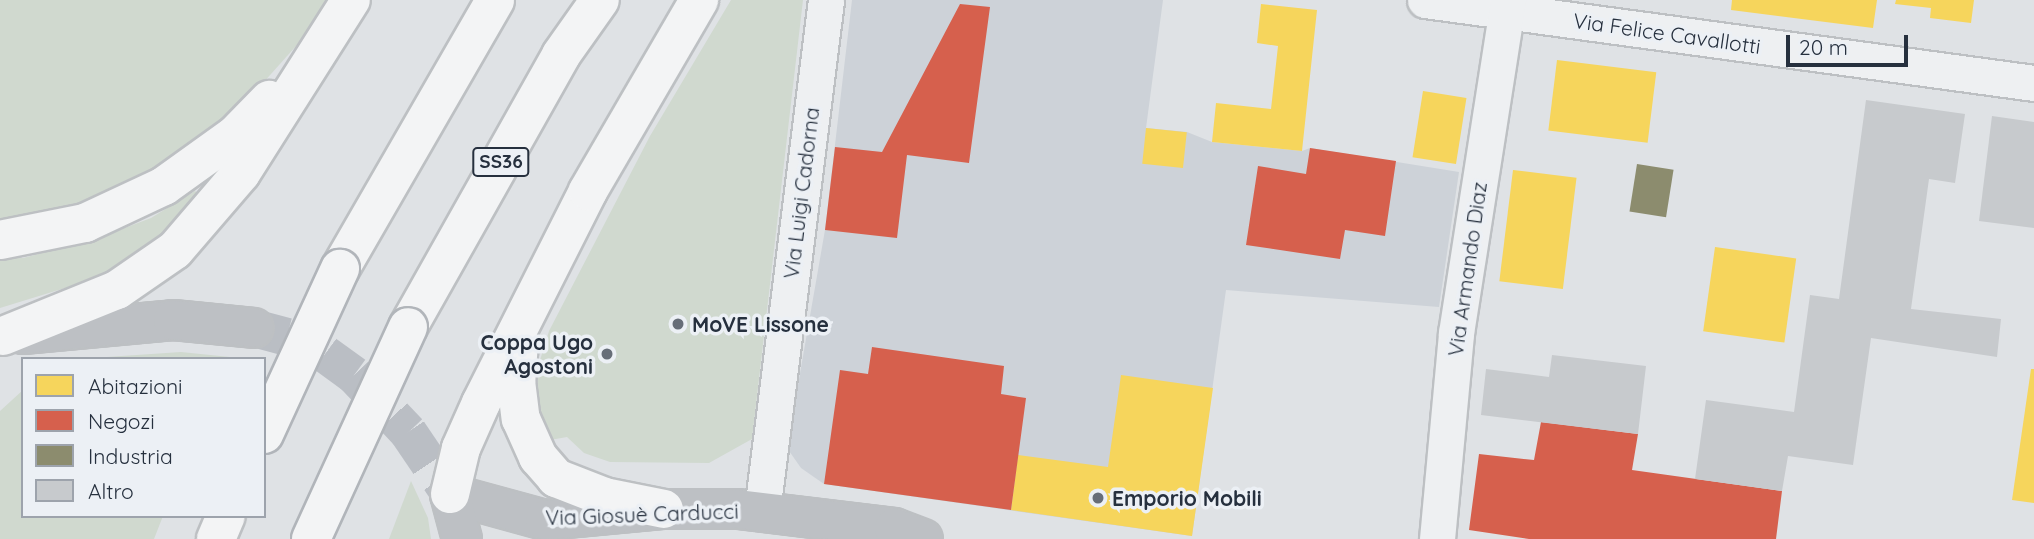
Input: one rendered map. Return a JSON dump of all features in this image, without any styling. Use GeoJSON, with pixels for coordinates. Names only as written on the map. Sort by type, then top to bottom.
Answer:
{"type":"FeatureCollection","features":[{"type":"Feature","properties":{"kind":"highway"},"geometry":{"type":"LineString","coordinates":[[2,336],[117,290],[175,250],[242,173],[351,0]]}},
{"type":"Feature","properties":{"kind":"highway"},"geometry":{"type":"LineString","coordinates":[[266,430],[340,269],[495,0]]}},
{"type":"Feature","properties":{"kind":"highway","name":"SS36"},"geometry":{"type":"LineString","coordinates":[[311,539],[408,327],[561,55],[600,0]]}},
{"type":"Feature","properties":{"kind":"highway"},"geometry":{"type":"LineString","coordinates":[[450,494],[461,448],[588,191],[699,0]]}},
{"type":"Feature","properties":{"kind":"highway"},"geometry":{"type":"LineString","coordinates":[[0,240],[85,223],[164,186],[235,135],[326,40]]}},
{"type":"Feature","properties":{"kind":"highway"},"geometry":{"type":"LineString","coordinates":[[520,331],[516,381],[521,419],[537,457],[556,478],[605,497],[664,509]]}},
{"type":"Feature","properties":{"kind":"highway"},"geometry":{"type":"LineString","coordinates":[[216,539],[225,518]]}},
{"type":"Feature","properties":{"kind":"street","name":"Via Luigi Cadorna"},"geometry":{"type":"LineString","coordinates":[[762,511],[826,0]]}},
{"type":"Feature","properties":{"kind":"street","name":"Via Felice Cavallotti"},"geometry":{"type":"LineString","coordinates":[[1424,0],[1507,6],[2034,83]]}},
{"type":"Feature","properties":{"kind":"street","name":"Via Armando Diaz"},"geometry":{"type":"LineString","coordinates":[[1437,539],[1456,333],[1507,6]]}},
{"type":"Feature","properties":{"kind":"street"},"geometry":{"type":"LineString","coordinates":[[2,336],[173,320],[254,328]]}},
{"type":"Feature","properties":{"kind":"street","name":"Via Giosuè Carducci"},"geometry":{"type":"LineString","coordinates":[[450,494],[545,520],[664,509],[762,511],[894,528],[923,539]]}},
{"type":"Feature","properties":{"kind":"street"},"geometry":{"type":"LineString","coordinates":[[450,494],[462,539]]}},
{"type":"Feature","properties":{"kind":"shaded area"},"geometry":{"type":"Polygon","coordinates":[[[0,0],[327,0],[305,36],[253,94],[196,145],[136,182],[79,206],[0,222],[0,0]]]}},
{"type":"Feature","properties":{"kind":"shaded area"},"geometry":{"type":"Polygon","coordinates":[[[731,0],[803,0],[752,439],[709,463],[610,462],[584,453],[567,437],[550,440],[539,408],[537,370],[549,331],[650,136],[731,0]]]}},
{"type":"Feature","properties":{"kind":"shaded area"},"geometry":{"type":"Polygon","coordinates":[[[852,0],[1163,0],[1146,128],[1187,132],[1212,142],[1302,151],[1310,148],[1459,172],[1439,307],[1226,290],[1192,536],[824,484],[801,468],[787,448],[825,230],[852,0]]]}},
{"type":"Feature","properties":{"kind":"shaded area"},"geometry":{"type":"Polygon","coordinates":[[[195,191],[204,198],[146,251],[104,276],[0,308],[0,258],[23,258],[93,240],[151,218],[195,191]]]}},
{"type":"Feature","properties":{"kind":"shaded area"},"geometry":{"type":"Polygon","coordinates":[[[181,352],[230,357],[107,357],[181,352]]]}},
{"type":"Feature","properties":{"kind":"shaded area"},"geometry":{"type":"Polygon","coordinates":[[[21,392],[21,518],[162,518],[154,539],[0,539],[0,411],[21,392]]]}},
{"type":"Feature","properties":{"kind":"shaded area"},"geometry":{"type":"Polygon","coordinates":[[[411,481],[428,518],[431,539],[389,539],[411,481]]]}},
{"type":"Feature","properties":{"kind":"building: Abitazioni"},"geometry":{"type":"Polygon","coordinates":[[[1732,0],[1877,0],[1873,28],[1731,10],[1732,0]]]}},
{"type":"Feature","properties":{"kind":"building: Abitazioni"},"geometry":{"type":"Polygon","coordinates":[[[1896,0],[1974,0],[1971,23],[1930,18],[1931,8],[1895,4],[1896,0]]]}},
{"type":"Feature","properties":{"kind":"building: Abitazioni"},"geometry":{"type":"Polygon","coordinates":[[[1261,4],[1317,10],[1302,151],[1212,142],[1216,103],[1271,109],[1278,46],[1257,43],[1261,4]]]}},
{"type":"Feature","properties":{"kind":"building: Abitazioni"},"geometry":{"type":"Polygon","coordinates":[[[1557,60],[1656,72],[1648,143],[1548,130],[1557,60]]]}},
{"type":"Feature","properties":{"kind":"building: Abitazioni"},"geometry":{"type":"Polygon","coordinates":[[[1423,91],[1466,98],[1456,164],[1413,157],[1423,91]]]}},
{"type":"Feature","properties":{"kind":"building: Abitazioni"},"geometry":{"type":"Polygon","coordinates":[[[1146,128],[1187,132],[1183,168],[1142,164],[1146,128]]]}},
{"type":"Feature","properties":{"kind":"building: Abitazioni"},"geometry":{"type":"Polygon","coordinates":[[[1513,170],[1577,178],[1563,289],[1499,281],[1513,170]]]}},
{"type":"Feature","properties":{"kind":"building: Abitazioni"},"geometry":{"type":"Polygon","coordinates":[[[1715,247],[1796,258],[1784,343],[1703,331],[1715,247]]]}},
{"type":"Feature","properties":{"kind":"building: Abitazioni"},"geometry":{"type":"Polygon","coordinates":[[[2031,369],[2034,369],[2034,503],[2012,500],[2031,369]]]}},
{"type":"Feature","properties":{"kind":"building: Abitazioni"},"geometry":{"type":"Polygon","coordinates":[[[1121,375],[1213,388],[1192,536],[1011,510],[1018,455],[1108,467],[1121,375]]]}},
{"type":"Feature","properties":{"kind":"building: Negozi"},"geometry":{"type":"Polygon","coordinates":[[[960,4],[990,7],[969,163],[907,155],[897,238],[825,230],[835,147],[882,152],[960,4]]]}},
{"type":"Feature","properties":{"kind":"building: Negozi"},"geometry":{"type":"Polygon","coordinates":[[[1310,148],[1396,161],[1385,236],[1345,230],[1340,259],[1246,245],[1258,166],[1306,174],[1310,148]]]}},
{"type":"Feature","properties":{"kind":"building: Negozi"},"geometry":{"type":"Polygon","coordinates":[[[872,347],[1004,366],[1001,394],[1026,398],[1011,510],[824,484],[840,370],[868,374],[872,347]]]}},
{"type":"Feature","properties":{"kind":"building: Negozi"},"geometry":{"type":"Polygon","coordinates":[[[1541,422],[1638,434],[1632,470],[1782,491],[1776,539],[1529,539],[1469,530],[1479,454],[1534,460],[1541,422]]]}},
{"type":"Feature","properties":{"kind":"building: Industria"},"geometry":{"type":"Polygon","coordinates":[[[1637,164],[1674,170],[1666,217],[1629,211],[1637,164]]]}},
{"type":"Feature","properties":{"kind":"building: Altro"},"geometry":{"type":"Polygon","coordinates":[[[1866,100],[1965,114],[1955,183],[1929,179],[1911,309],[2001,319],[1997,357],[1871,338],[1853,465],[1788,456],[1782,491],[1695,479],[1706,400],[1794,412],[1810,295],[1839,299],[1866,100]]]}},
{"type":"Feature","properties":{"kind":"building: Altro"},"geometry":{"type":"Polygon","coordinates":[[[1992,116],[2034,122],[2034,228],[1979,221],[1992,116]]]}},
{"type":"Feature","properties":{"kind":"building: Altro"},"geometry":{"type":"Polygon","coordinates":[[[1552,355],[1646,366],[1638,434],[1481,415],[1486,369],[1549,377],[1552,355]]]}},
{"type":"Feature","properties":{"kind":"tunnel"},"geometry":{"type":"LineString","coordinates":[[254,328],[287,337],[325,354],[354,375],[408,432],[450,494]]}},
{"type":"Feature","properties":{"kind":"place","name":"MoVE Lissone"},"geometry":{"type":"Point","coordinates":[678,324]}},
{"type":"Feature","properties":{"kind":"place","name":"Coppa Ugo Agostoni"},"geometry":{"type":"Point","coordinates":[607,354]}},
{"type":"Feature","properties":{"kind":"place","name":"Emporio Mobili"},"geometry":{"type":"Point","coordinates":[1098,498]}}]}
